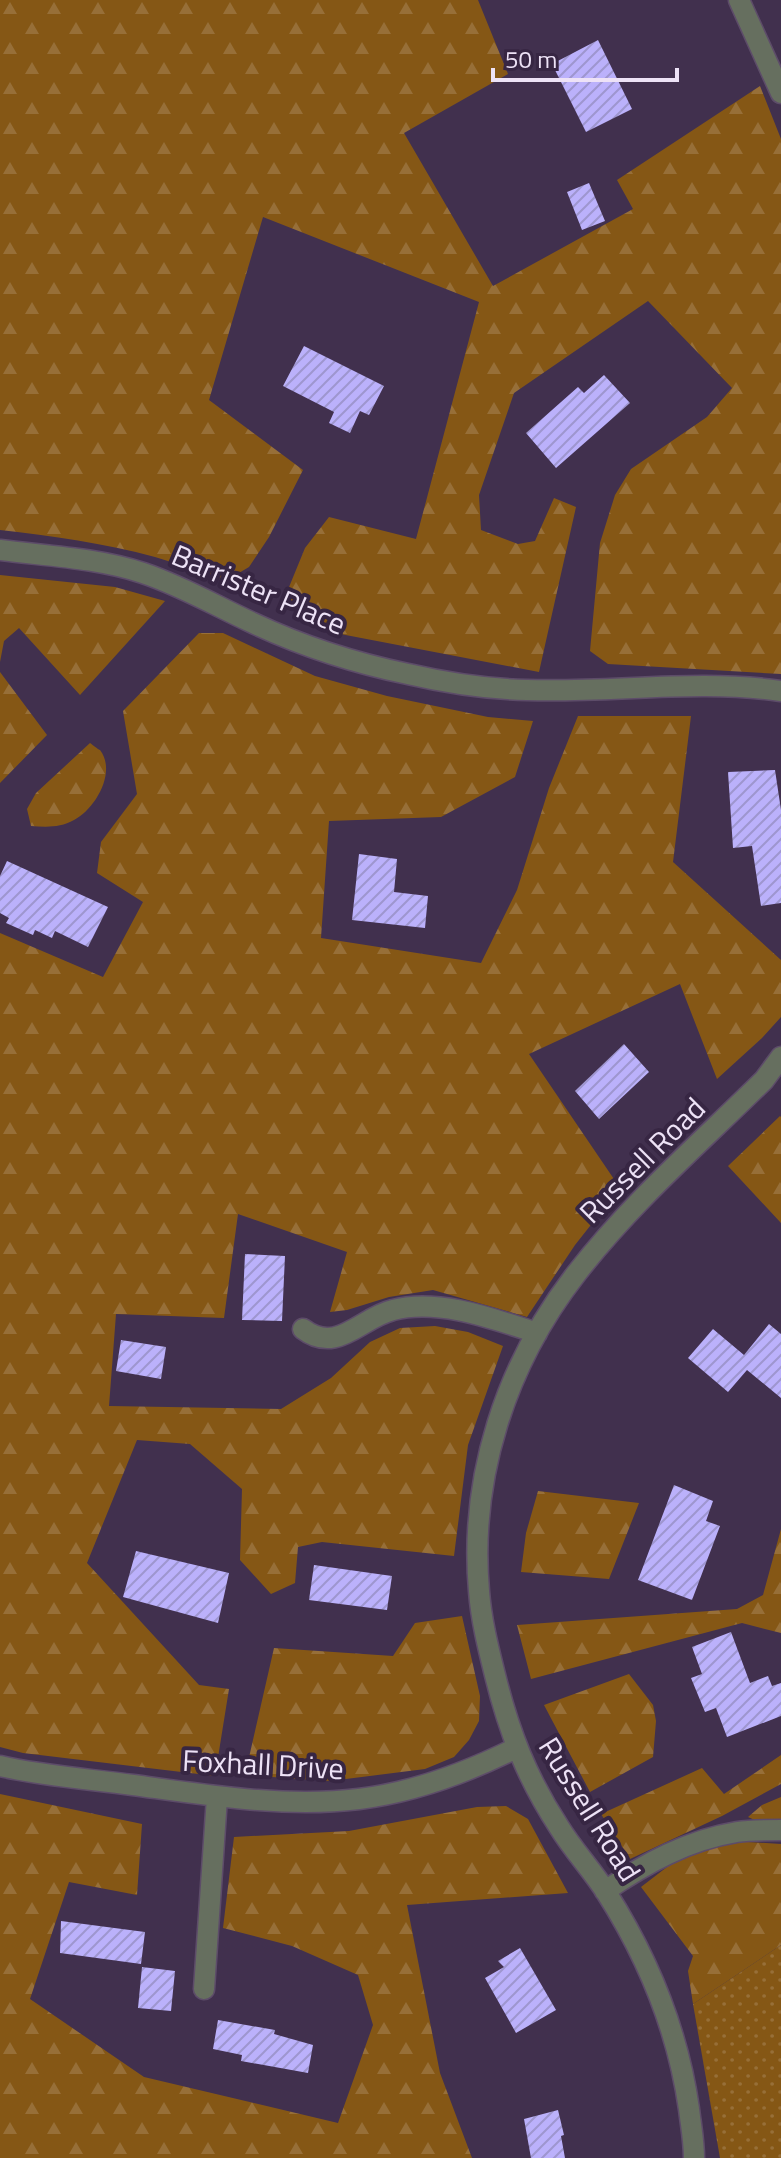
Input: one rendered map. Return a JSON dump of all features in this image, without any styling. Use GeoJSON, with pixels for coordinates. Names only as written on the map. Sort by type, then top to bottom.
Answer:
{"type":"FeatureCollection","features":[{"type":"Feature","properties":{"kind":"street"},"geometry":{"type":"LineString","coordinates":[[744,1],[781,93]]}},
{"type":"Feature","properties":{"kind":"street","name":"Barrister Place"},"geometry":{"type":"LineString","coordinates":[[0,550],[142,572],[185,588],[237,616],[345,658],[466,685],[526,690],[723,686],[781,691]]}},
{"type":"Feature","properties":{"kind":"street","name":"Russell Road"},"geometry":{"type":"LineString","coordinates":[[694,2158],[686,2087],[652,1978],[633,1937],[605,1891],[535,1788],[505,1717],[486,1641],[479,1591],[477,1541],[481,1491],[489,1451],[500,1413],[537,1333],[574,1277],[612,1230],[764,1080],[781,1057]]}},
{"type":"Feature","properties":{"kind":"street"},"geometry":{"type":"LineString","coordinates":[[303,1329],[310,1335],[324,1339],[339,1337],[390,1310],[413,1306],[436,1307],[492,1318],[537,1333]]}},
{"type":"Feature","properties":{"kind":"street","name":"Foxhall Drive"},"geometry":{"type":"LineString","coordinates":[[0,1766],[217,1797],[321,1801],[359,1799],[398,1792],[445,1779],[516,1748]]}},
{"type":"Feature","properties":{"kind":"street"},"geometry":{"type":"LineString","coordinates":[[204,1989],[217,1797]]}},
{"type":"Feature","properties":{"kind":"street"},"geometry":{"type":"LineString","coordinates":[[605,1891],[640,1867],[677,1849],[741,1831],[781,1830]]}},
{"type":"Feature","properties":{"kind":"green space"},"geometry":{"type":"Polygon","coordinates":[[[0,0],[478,0],[508,74],[404,133],[493,286],[633,209],[617,180],[760,86],[781,139],[781,674],[608,664],[590,651],[600,543],[615,495],[631,469],[707,417],[732,388],[648,301],[514,393],[479,495],[481,530],[518,544],[535,541],[554,498],[576,507],[539,672],[330,632],[295,608],[287,592],[305,548],[329,517],[416,539],[479,302],[263,217],[209,400],[303,470],[269,537],[249,567],[227,580],[117,548],[0,530],[0,0]]]}},
{"type":"Feature","properties":{"kind":"green space"},"geometry":{"type":"Polygon","coordinates":[[[0,575],[115,587],[165,601],[80,695],[19,628],[4,641],[0,662],[0,575]]]}},
{"type":"Feature","properties":{"kind":"green space"},"geometry":{"type":"Polygon","coordinates":[[[199,633],[223,633],[315,676],[387,696],[488,717],[533,721],[515,777],[441,817],[329,821],[321,938],[481,963],[517,890],[549,788],[578,716],[691,716],[673,862],[781,960],[781,1017],[717,1079],[680,984],[529,1054],[620,1188],[575,1245],[527,1317],[433,1290],[330,1312],[347,1252],[238,1214],[224,1318],[116,1314],[109,1406],[281,1409],[331,1378],[370,1342],[400,1328],[435,1326],[468,1332],[503,1346],[468,1445],[454,1556],[322,1542],[298,1547],[295,1583],[271,1594],[240,1560],[242,1489],[190,1444],[137,1440],[87,1563],[199,1685],[229,1689],[215,1776],[23,1753],[0,1747],[0,933],[103,977],[143,902],[97,873],[101,842],[137,794],[123,711],[199,633]]]}},
{"type":"Feature","properties":{"kind":"green space"},"geometry":{"type":"Polygon","coordinates":[[[0,672],[47,735],[0,783],[0,672]]]}},
{"type":"Feature","properties":{"kind":"green space"},"geometry":{"type":"Polygon","coordinates":[[[90,743],[100,750],[105,759],[105,779],[96,799],[82,815],[69,823],[31,826],[27,809],[36,793],[90,743]]]}},
{"type":"Feature","properties":{"kind":"green space"},"geometry":{"type":"Polygon","coordinates":[[[781,1117],[781,1223],[728,1166],[781,1117]]]}},
{"type":"Feature","properties":{"kind":"green space"},"geometry":{"type":"Polygon","coordinates":[[[538,1491],[639,1503],[609,1579],[521,1572],[526,1533],[538,1491]]]}},
{"type":"Feature","properties":{"kind":"green space"},"geometry":{"type":"Polygon","coordinates":[[[781,1529],[781,1633],[742,1623],[531,1679],[517,1625],[737,1609],[763,1595],[781,1529]]]}},
{"type":"Feature","properties":{"kind":"green space"},"geometry":{"type":"Polygon","coordinates":[[[462,1616],[480,1696],[479,1721],[469,1740],[454,1757],[425,1769],[330,1781],[245,1775],[274,1648],[393,1656],[415,1623],[462,1616]]]}},
{"type":"Feature","properties":{"kind":"green space"},"geometry":{"type":"Polygon","coordinates":[[[629,1674],[653,1705],[656,1721],[653,1757],[590,1792],[544,1705],[629,1674]]]}},
{"type":"Feature","properties":{"kind":"green space"},"geometry":{"type":"Polygon","coordinates":[[[781,1755],[781,1784],[722,1816],[630,1859],[601,1814],[702,1768],[724,1794],[781,1755]]]}},
{"type":"Feature","properties":{"kind":"green space"},"geometry":{"type":"Polygon","coordinates":[[[0,1794],[142,1824],[137,1895],[69,1882],[30,1999],[144,2077],[338,2123],[373,2025],[358,1975],[292,1946],[223,1928],[234,1837],[349,1831],[477,1807],[506,1806],[528,1819],[568,1893],[407,1905],[440,2073],[472,2158],[0,2158],[0,1794]]]}},
{"type":"Feature","properties":{"kind":"green space"},"geometry":{"type":"Polygon","coordinates":[[[781,1797],[781,1820],[759,1822],[748,1817],[762,1805],[781,1797]]]}},
{"type":"Feature","properties":{"kind":"green space"},"geometry":{"type":"Polygon","coordinates":[[[731,1841],[781,1844],[781,1945],[693,2004],[688,1971],[693,1956],[641,1887],[680,1857],[731,1841]]]}},
{"type":"Feature","properties":{"kind":"green space"},"geometry":{"type":"Polygon","coordinates":[[[781,1945],[781,2158],[720,2158],[693,2004],[781,1945]]]}},
{"type":"Feature","properties":{"kind":"building"},"geometry":{"type":"Polygon","coordinates":[[[598,40],[632,109],[586,132],[552,64],[598,40]]]}},
{"type":"Feature","properties":{"kind":"building"},"geometry":{"type":"Polygon","coordinates":[[[589,183],[605,221],[582,230],[567,192],[589,183]]]}},
{"type":"Feature","properties":{"kind":"building"},"geometry":{"type":"Polygon","coordinates":[[[304,346],[384,386],[369,415],[360,411],[350,433],[329,423],[334,412],[283,386],[304,346]]]}},
{"type":"Feature","properties":{"kind":"building"},"geometry":{"type":"Polygon","coordinates":[[[604,375],[630,403],[556,468],[526,433],[578,387],[584,393],[604,375]]]}},
{"type":"Feature","properties":{"kind":"building"},"geometry":{"type":"Polygon","coordinates":[[[775,770],[781,810],[781,903],[761,906],[752,846],[733,848],[728,772],[775,770]]]}},
{"type":"Feature","properties":{"kind":"building"},"geometry":{"type":"Polygon","coordinates":[[[359,854],[397,859],[394,892],[428,896],[425,928],[352,920],[359,854]]]}},
{"type":"Feature","properties":{"kind":"building"},"geometry":{"type":"Polygon","coordinates":[[[7,861],[108,907],[88,947],[55,931],[52,938],[35,930],[33,935],[6,923],[9,918],[0,913],[0,876],[7,861]]]}},
{"type":"Feature","properties":{"kind":"building"},"geometry":{"type":"Polygon","coordinates":[[[624,1044],[649,1072],[599,1119],[575,1091],[624,1044]]]}},
{"type":"Feature","properties":{"kind":"building"},"geometry":{"type":"Polygon","coordinates":[[[245,1254],[285,1256],[282,1321],[242,1320],[245,1254]]]}},
{"type":"Feature","properties":{"kind":"building"},"geometry":{"type":"Polygon","coordinates":[[[769,1324],[781,1334],[781,1398],[747,1370],[728,1392],[688,1358],[713,1329],[744,1355],[769,1324]]]}},
{"type":"Feature","properties":{"kind":"building"},"geometry":{"type":"Polygon","coordinates":[[[121,1340],[166,1347],[161,1379],[116,1371],[121,1340]]]}},
{"type":"Feature","properties":{"kind":"building"},"geometry":{"type":"Polygon","coordinates":[[[674,1485],[713,1501],[706,1521],[720,1526],[692,1600],[638,1580],[674,1485]]]}},
{"type":"Feature","properties":{"kind":"building"},"geometry":{"type":"Polygon","coordinates":[[[136,1551],[229,1573],[218,1623],[123,1597],[136,1551]]]}},
{"type":"Feature","properties":{"kind":"building"},"geometry":{"type":"Polygon","coordinates":[[[314,1565],[392,1576],[387,1610],[309,1600],[314,1565]]]}},
{"type":"Feature","properties":{"kind":"building"},"geometry":{"type":"Polygon","coordinates":[[[731,1632],[750,1683],[768,1676],[772,1686],[781,1683],[781,1716],[727,1737],[716,1708],[705,1712],[691,1678],[702,1674],[692,1647],[731,1632]]]}},
{"type":"Feature","properties":{"kind":"building"},"geometry":{"type":"Polygon","coordinates":[[[61,1921],[145,1932],[141,1964],[60,1953],[61,1921]]]}},
{"type":"Feature","properties":{"kind":"building"},"geometry":{"type":"Polygon","coordinates":[[[520,1948],[556,2010],[516,2033],[485,1978],[504,1967],[498,1961],[520,1948]]]}},
{"type":"Feature","properties":{"kind":"building"},"geometry":{"type":"Polygon","coordinates":[[[142,1967],[175,1971],[171,2011],[138,2008],[142,1967]]]}},
{"type":"Feature","properties":{"kind":"building"},"geometry":{"type":"Polygon","coordinates":[[[218,2020],[275,2030],[274,2034],[313,2045],[308,2073],[241,2061],[242,2055],[213,2049],[218,2020]]]}},
{"type":"Feature","properties":{"kind":"building"},"geometry":{"type":"Polygon","coordinates":[[[558,2110],[565,2158],[531,2158],[524,2119],[558,2110]]]}}]}
